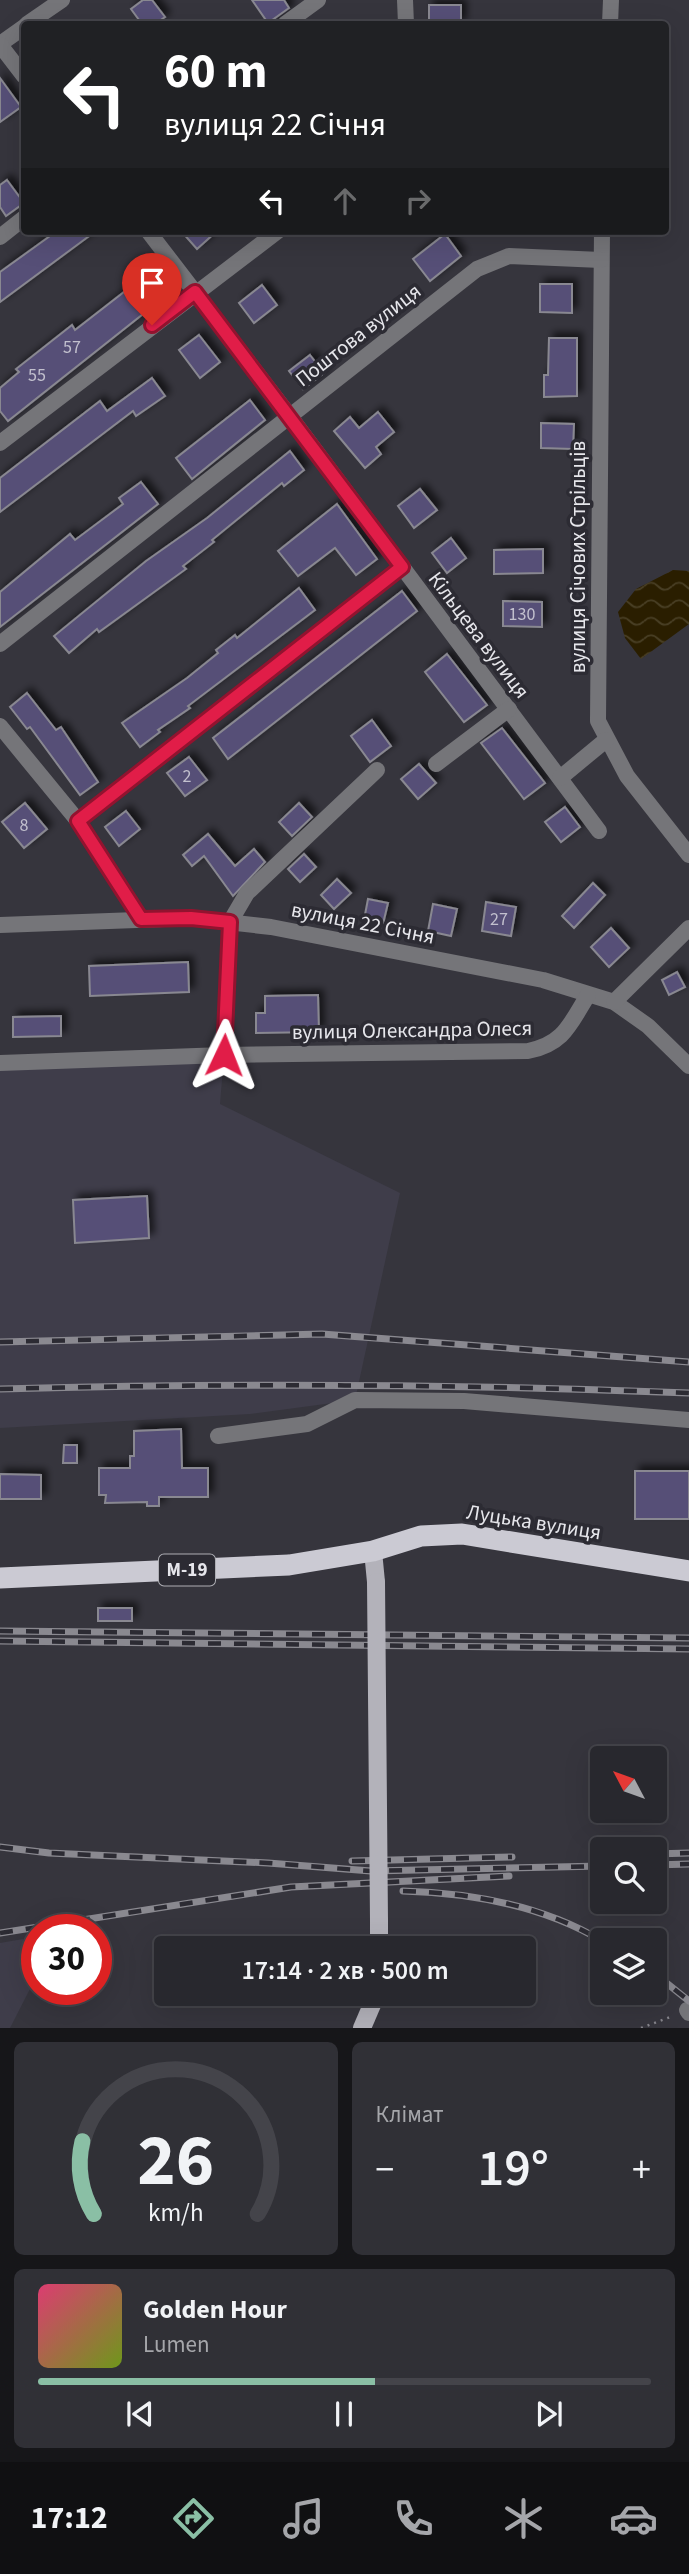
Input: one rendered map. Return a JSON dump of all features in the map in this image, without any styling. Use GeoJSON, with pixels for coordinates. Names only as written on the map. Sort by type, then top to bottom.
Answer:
{"type":"FeatureCollection","features":[{"type":"Feature","properties":{"kind":"highway","name":"Луцька вулиця"},"geometry":{"type":"LineString","coordinates":[[373,1552],[421,1536],[463,1534],[689,1571]]}},
{"type":"Feature","properties":{"kind":"highway","name":"М-19"},"geometry":{"type":"LineString","coordinates":[[0,1578],[289,1565],[373,1552]]}},
{"type":"Feature","properties":{"kind":"main road"},"geometry":{"type":"LineString","coordinates":[[373,1552],[376,1582],[379,1936]]}},
{"type":"Feature","properties":{"kind":"main road"},"geometry":{"type":"LineString","coordinates":[[362,2028],[371,2006]]}},
{"type":"Feature","properties":{"kind":"street"},"geometry":{"type":"LineString","coordinates":[[33,21],[62,0]]}},
{"type":"Feature","properties":{"kind":"street"},"geometry":{"type":"LineString","coordinates":[[289,21],[318,0]]}},
{"type":"Feature","properties":{"kind":"street"},"geometry":{"type":"LineString","coordinates":[[405,0],[406,21]]}},
{"type":"Feature","properties":{"kind":"street"},"geometry":{"type":"LineString","coordinates":[[610,21],[611,0]]}},
{"type":"Feature","properties":{"kind":"street"},"geometry":{"type":"LineString","coordinates":[[21,30],[0,45],[21,72]]}},
{"type":"Feature","properties":{"kind":"street"},"geometry":{"type":"LineString","coordinates":[[0,237],[21,221]]}},
{"type":"Feature","properties":{"kind":"street","name":"Кільцева вулиця"},"geometry":{"type":"LineString","coordinates":[[151,235],[289,415],[599,831]]}},
{"type":"Feature","properties":{"kind":"street"},"geometry":{"type":"LineString","coordinates":[[0,443],[273,235]]}},
{"type":"Feature","properties":{"kind":"street","name":"вулиця Січових Стрільців"},"geometry":{"type":"LineString","coordinates":[[602,235],[598,721],[627,776],[689,855]]}},
{"type":"Feature","properties":{"kind":"street","name":"Поштова вулиця"},"geometry":{"type":"LineString","coordinates":[[0,643],[477,269],[509,256],[601,260]]}},
{"type":"Feature","properties":{"kind":"street"},"geometry":{"type":"LineString","coordinates":[[78,821],[402,567]]}},
{"type":"Feature","properties":{"kind":"street"},"geometry":{"type":"LineString","coordinates":[[436,764],[509,709]]}},
{"type":"Feature","properties":{"kind":"street"},"geometry":{"type":"LineString","coordinates":[[0,726],[78,821],[141,919]]}},
{"type":"Feature","properties":{"kind":"street"},"geometry":{"type":"LineString","coordinates":[[560,778],[606,740]]}},
{"type":"Feature","properties":{"kind":"street"},"geometry":{"type":"LineString","coordinates":[[224,1055],[230,922],[247,893],[377,771]]}},
{"type":"Feature","properties":{"kind":"street","name":"вулиця 22 Січня"},"geometry":{"type":"LineString","coordinates":[[0,925],[191,918],[271,927],[529,977],[614,1002],[648,1026],[689,1066]]}},
{"type":"Feature","properties":{"kind":"street"},"geometry":{"type":"LineString","coordinates":[[614,1002],[689,928]]}},
{"type":"Feature","properties":{"kind":"street","name":"вулиця Олександра Олеся"},"geometry":{"type":"LineString","coordinates":[[0,1063],[224,1055],[528,1051],[548,1047],[564,1035],[588,995]]}},
{"type":"Feature","properties":{"kind":"street"},"geometry":{"type":"LineString","coordinates":[[218,1436],[307,1424],[355,1401],[464,1401],[689,1420]]}},
{"type":"Feature","properties":{"kind":"path"},"geometry":{"type":"LineString","coordinates":[[640,2028],[688,2012]]}},
{"type":"Feature","properties":{"kind":"shaded area"},"geometry":{"type":"Polygon","coordinates":[[[224,1055],[220,1104],[400,1193],[355,1400],[250,1414],[0,1428],[0,1063],[224,1055]]]}},
{"type":"Feature","properties":{"kind":"shaded area"},"geometry":{"type":"Polygon","coordinates":[[[21,1939],[22,2005],[10,2028],[0,2028],[0,1943],[21,1939]]]}},
{"type":"Feature","properties":{"kind":"water"},"geometry":{"type":"Polygon","coordinates":[[[673,570],[689,571],[689,624],[641,659],[625,638],[618,612],[636,589],[673,570]]]}},
{"type":"Feature","properties":{"kind":"building"},"geometry":{"type":"Polygon","coordinates":[[[143,0],[152,0],[165,17],[159,21],[140,21],[131,9],[143,0]]]}},
{"type":"Feature","properties":{"kind":"building"},"geometry":{"type":"Polygon","coordinates":[[[252,0],[284,0],[289,8],[271,21],[267,21],[252,0]]]}},
{"type":"Feature","properties":{"kind":"building"},"geometry":{"type":"Polygon","coordinates":[[[429,5],[461,5],[461,21],[429,21],[429,5]]]}},
{"type":"Feature","properties":{"kind":"building"},"geometry":{"type":"Polygon","coordinates":[[[0,78],[21,107],[0,122],[0,78]]]}},
{"type":"Feature","properties":{"kind":"building"},"geometry":{"type":"Polygon","coordinates":[[[7,180],[21,199],[21,205],[6,216],[0,207],[0,185],[7,180]]]}},
{"type":"Feature","properties":{"kind":"building"},"geometry":{"type":"Polygon","coordinates":[[[51,235],[91,235],[0,302],[0,272],[51,235]]]}},
{"type":"Feature","properties":{"kind":"building"},"geometry":{"type":"Polygon","coordinates":[[[185,235],[213,235],[197,249],[185,235]]]}},
{"type":"Feature","properties":{"kind":"building"},"geometry":{"type":"Polygon","coordinates":[[[444,235],[461,256],[430,281],[413,259],[444,235]]]}},
{"type":"Feature","properties":{"kind":"building"},"geometry":{"type":"Polygon","coordinates":[[[147,269],[167,295],[8,421],[0,411],[0,388],[19,372],[16,369],[72,325],[75,330],[129,288],[127,285],[147,269]]]}},
{"type":"Feature","properties":{"kind":"building"},"geometry":{"type":"Polygon","coordinates":[[[540,284],[572,284],[572,313],[540,312],[540,284]]]}},
{"type":"Feature","properties":{"kind":"building"},"geometry":{"type":"Polygon","coordinates":[[[262,285],[277,305],[254,323],[239,303],[262,285]]]}},
{"type":"Feature","properties":{"kind":"building"},"geometry":{"type":"Polygon","coordinates":[[[199,335],[220,362],[200,378],[179,350],[199,335]]]}},
{"type":"Feature","properties":{"kind":"building"},"geometry":{"type":"Polygon","coordinates":[[[549,338],[577,338],[577,396],[544,397],[544,375],[548,375],[549,338]]]}},
{"type":"Feature","properties":{"kind":"building"},"geometry":{"type":"Polygon","coordinates":[[[310,355],[324,373],[303,389],[289,371],[310,355]]]}},
{"type":"Feature","properties":{"kind":"building"},"geometry":{"type":"Polygon","coordinates":[[[152,378],[165,396],[136,416],[133,411],[0,512],[0,478],[100,401],[107,411],[152,378]]]}},
{"type":"Feature","properties":{"kind":"building"},"geometry":{"type":"Polygon","coordinates":[[[250,400],[265,420],[192,479],[176,458],[250,400]]]}},
{"type":"Feature","properties":{"kind":"building"},"geometry":{"type":"Polygon","coordinates":[[[378,412],[394,432],[376,447],[381,454],[365,468],[334,431],[350,417],[359,428],[378,412]]]}},
{"type":"Feature","properties":{"kind":"building"},"geometry":{"type":"Polygon","coordinates":[[[541,423],[574,424],[573,449],[541,448],[541,423]]]}},
{"type":"Feature","properties":{"kind":"building"},"geometry":{"type":"Polygon","coordinates":[[[290,451],[304,470],[284,486],[282,483],[212,540],[214,542],[183,566],[186,569],[99,632],[97,629],[69,653],[54,636],[146,561],[207,518],[290,451]]]}},
{"type":"Feature","properties":{"kind":"building"},"geometry":{"type":"Polygon","coordinates":[[[141,482],[158,504],[0,627],[0,592],[70,534],[75,540],[123,504],[119,498],[141,482]]]}},
{"type":"Feature","properties":{"kind":"building"},"geometry":{"type":"Polygon","coordinates":[[[420,489],[437,510],[414,528],[398,506],[420,489]]]}},
{"type":"Feature","properties":{"kind":"building"},"geometry":{"type":"Polygon","coordinates":[[[337,504],[377,559],[356,575],[335,548],[298,576],[278,551],[337,504]]]}},
{"type":"Feature","properties":{"kind":"building"},"geometry":{"type":"Polygon","coordinates":[[[451,538],[466,558],[447,573],[432,553],[451,538]]]}},
{"type":"Feature","properties":{"kind":"building"},"geometry":{"type":"Polygon","coordinates":[[[543,549],[543,573],[494,574],[494,550],[543,549]]]}},
{"type":"Feature","properties":{"kind":"building"},"geometry":{"type":"Polygon","coordinates":[[[299,588],[315,610],[188,706],[190,708],[158,730],[160,732],[140,747],[122,723],[187,678],[218,653],[216,650],[235,635],[237,638],[299,588]]]}},
{"type":"Feature","properties":{"kind":"building"},"geometry":{"type":"Polygon","coordinates":[[[402,591],[417,611],[228,759],[213,738],[402,591]]]}},
{"type":"Feature","properties":{"kind":"building"},"geometry":{"type":"Polygon","coordinates":[[[503,601],[542,602],[542,627],[503,626],[503,601]]]}},
{"type":"Feature","properties":{"kind":"building"},"geometry":{"type":"Polygon","coordinates":[[[447,654],[487,705],[464,722],[425,672],[447,654]]]}},
{"type":"Feature","properties":{"kind":"building"},"geometry":{"type":"Polygon","coordinates":[[[27,693],[56,730],[61,727],[98,782],[80,795],[30,727],[27,729],[10,707],[27,693]]]}},
{"type":"Feature","properties":{"kind":"building"},"geometry":{"type":"Polygon","coordinates":[[[372,720],[391,746],[370,762],[351,736],[372,720]]]}},
{"type":"Feature","properties":{"kind":"building"},"geometry":{"type":"Polygon","coordinates":[[[502,728],[545,783],[524,799],[481,743],[502,728]]]}},
{"type":"Feature","properties":{"kind":"building"},"geometry":{"type":"Polygon","coordinates":[[[189,757],[207,780],[185,796],[167,773],[189,757]]]}},
{"type":"Feature","properties":{"kind":"building"},"geometry":{"type":"Polygon","coordinates":[[[419,764],[436,783],[418,799],[401,779],[419,764]]]}},
{"type":"Feature","properties":{"kind":"building"},"geometry":{"type":"Polygon","coordinates":[[[25,803],[47,829],[24,848],[2,822],[25,803]]]}},
{"type":"Feature","properties":{"kind":"building"},"geometry":{"type":"Polygon","coordinates":[[[299,803],[312,817],[292,836],[279,822],[299,803]]]}},
{"type":"Feature","properties":{"kind":"building"},"geometry":{"type":"Polygon","coordinates":[[[565,807],[580,827],[561,842],[545,822],[565,807]]]}},
{"type":"Feature","properties":{"kind":"building"},"geometry":{"type":"Polygon","coordinates":[[[126,811],[140,829],[119,846],[105,827],[126,811]]]}},
{"type":"Feature","properties":{"kind":"building"},"geometry":{"type":"Polygon","coordinates":[[[208,834],[235,866],[254,849],[265,862],[233,896],[204,856],[192,866],[183,855],[208,834]]]}},
{"type":"Feature","properties":{"kind":"building"},"geometry":{"type":"Polygon","coordinates":[[[304,854],[316,867],[300,882],[288,869],[304,854]]]}},
{"type":"Feature","properties":{"kind":"building"},"geometry":{"type":"Polygon","coordinates":[[[337,879],[351,893],[334,909],[321,895],[337,879]]]}},
{"type":"Feature","properties":{"kind":"building"},"geometry":{"type":"Polygon","coordinates":[[[593,883],[605,895],[574,928],[562,916],[593,883]]]}},
{"type":"Feature","properties":{"kind":"building"},"geometry":{"type":"Polygon","coordinates":[[[368,899],[388,903],[383,924],[364,920],[368,899]]]}},
{"type":"Feature","properties":{"kind":"building"},"geometry":{"type":"Polygon","coordinates":[[[486,902],[516,907],[511,936],[482,931],[486,902]]]}},
{"type":"Feature","properties":{"kind":"building"},"geometry":{"type":"Polygon","coordinates":[[[433,904],[457,909],[451,936],[428,931],[433,904]]]}},
{"type":"Feature","properties":{"kind":"building"},"geometry":{"type":"Polygon","coordinates":[[[611,928],[629,948],[609,967],[591,947],[611,928]]]}},
{"type":"Feature","properties":{"kind":"building"},"geometry":{"type":"Polygon","coordinates":[[[188,962],[189,992],[90,996],[89,966],[188,962]]]}},
{"type":"Feature","properties":{"kind":"building"},"geometry":{"type":"Polygon","coordinates":[[[677,972],[685,987],[669,995],[662,980],[677,972]]]}},
{"type":"Feature","properties":{"kind":"building"},"geometry":{"type":"Polygon","coordinates":[[[318,995],[319,1032],[256,1033],[256,1013],[265,1013],[265,996],[318,995]]]}},
{"type":"Feature","properties":{"kind":"building"},"geometry":{"type":"Polygon","coordinates":[[[61,1016],[61,1036],[13,1037],[13,1017],[61,1016]]]}},
{"type":"Feature","properties":{"kind":"building"},"geometry":{"type":"Polygon","coordinates":[[[147,1196],[149,1238],[75,1243],[73,1200],[147,1196]]]}},
{"type":"Feature","properties":{"kind":"building"},"geometry":{"type":"Polygon","coordinates":[[[181,1429],[182,1468],[208,1468],[208,1497],[159,1497],[159,1506],[147,1506],[147,1502],[105,1503],[106,1495],[99,1495],[99,1468],[130,1468],[130,1456],[134,1456],[134,1431],[181,1429]]]}},
{"type":"Feature","properties":{"kind":"building"},"geometry":{"type":"Polygon","coordinates":[[[64,1445],[77,1445],[77,1463],[63,1463],[64,1445]]]}},
{"type":"Feature","properties":{"kind":"building"},"geometry":{"type":"Polygon","coordinates":[[[635,1471],[689,1471],[689,1519],[635,1519],[635,1471]]]}},
{"type":"Feature","properties":{"kind":"building"},"geometry":{"type":"Polygon","coordinates":[[[0,1474],[41,1475],[41,1499],[0,1499],[0,1474]]]}},
{"type":"Feature","properties":{"kind":"building"},"geometry":{"type":"Polygon","coordinates":[[[98,1608],[132,1608],[132,1621],[98,1621],[98,1608]]]}},
{"type":"Feature","properties":{"kind":"railway"},"geometry":{"type":"LineString","coordinates":[[0,1342],[322,1334],[689,1362]]}},
{"type":"Feature","properties":{"kind":"railway"},"geometry":{"type":"LineString","coordinates":[[0,1389],[344,1385],[689,1393]]}},
{"type":"Feature","properties":{"kind":"railway"},"geometry":{"type":"LineString","coordinates":[[0,1631],[689,1638]]}},
{"type":"Feature","properties":{"kind":"railway"},"geometry":{"type":"LineString","coordinates":[[0,1641],[689,1649]]}},
{"type":"Feature","properties":{"kind":"railway"},"geometry":{"type":"LineString","coordinates":[[0,1847],[49,1853],[268,1863],[371,1871],[590,1866]]}},
{"type":"Feature","properties":{"kind":"railway"},"geometry":{"type":"LineString","coordinates":[[667,1854],[689,1853]]}},
{"type":"Feature","properties":{"kind":"railway"},"geometry":{"type":"LineString","coordinates":[[352,1861],[512,1857]]}},
{"type":"Feature","properties":{"kind":"railway"},"geometry":{"type":"LineString","coordinates":[[667,1865],[689,1864]]}},
{"type":"Feature","properties":{"kind":"railway"},"geometry":{"type":"LineString","coordinates":[[0,1933],[291,1887],[509,1876]]}},
{"type":"Feature","properties":{"kind":"railway"},"geometry":{"type":"LineString","coordinates":[[403,1891],[506,1903],[555,1918],[590,1935]]}},
{"type":"Feature","properties":{"kind":"railway"},"geometry":{"type":"LineString","coordinates":[[667,1983],[689,2001]]}},
{"type":"Feature","properties":{"kind":"route"},"geometry":{"type":"LineString","coordinates":[[152,325],[195,292],[402,567],[78,821],[141,919],[191,918],[230,922],[224,1055]]}}]}
